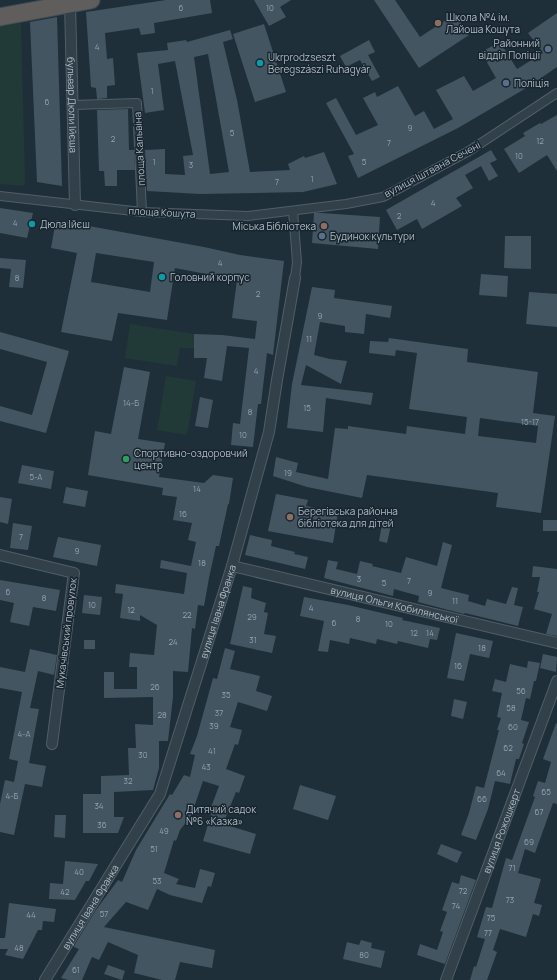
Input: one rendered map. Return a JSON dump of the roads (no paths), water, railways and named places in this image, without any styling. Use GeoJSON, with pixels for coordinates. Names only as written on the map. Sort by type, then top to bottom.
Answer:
{"type":"FeatureCollection","features":[{"type":"Feature","properties":{"kind":"highway"},"geometry":{"type":"LineString","coordinates":[[0,17],[91,0]]}},
{"type":"Feature","properties":{"kind":"street","name":"бульвар Дюли Ійєша"},"geometry":{"type":"LineString","coordinates":[[70,4],[75,205]]}},
{"type":"Feature","properties":{"kind":"street","name":"вулиця Іштвана Сечені"},"geometry":{"type":"LineString","coordinates":[[293,211],[346,204],[383,196],[469,151],[557,93]]}},
{"type":"Feature","properties":{"kind":"street","name":"площа Кальвіна"},"geometry":{"type":"LineString","coordinates":[[72,105],[137,103],[142,212]]}},
{"type":"Feature","properties":{"kind":"street","name":"площа Кошута"},"geometry":{"type":"LineString","coordinates":[[0,196],[142,212],[248,216],[293,211]]}},
{"type":"Feature","properties":{"kind":"street","name":"вулиця Івана Франка"},"geometry":{"type":"LineString","coordinates":[[45,980],[160,794],[232,566],[269,432],[297,262],[293,211]]}},
{"type":"Feature","properties":{"kind":"street","name":"Мукачівський провулок"},"geometry":{"type":"LineString","coordinates":[[0,555],[74,573],[52,744]]}},
{"type":"Feature","properties":{"kind":"street","name":"вулиця Ольги Кобилянської"},"geometry":{"type":"LineString","coordinates":[[232,566],[557,643]]}},
{"type":"Feature","properties":{"kind":"street","name":"вулиця Рожошкерт"},"geometry":{"type":"LineString","coordinates":[[446,980],[557,681]]}},
{"type":"Feature","properties":{"kind":"place","name":"Школа №4 ім. Лайоша Кошута"},"geometry":{"type":"Point","coordinates":[438,23]}},
{"type":"Feature","properties":{"kind":"place","name":"Районний відділ Поліції"},"geometry":{"type":"Point","coordinates":[548,49]}},
{"type":"Feature","properties":{"kind":"place","name":"Ukrprodzseszt Beregszászi Ruhagyár"},"geometry":{"type":"Point","coordinates":[260,63]}},
{"type":"Feature","properties":{"kind":"place","name":"Поліція"},"geometry":{"type":"Point","coordinates":[506,83]}},
{"type":"Feature","properties":{"kind":"place","name":"Дюла Ійєш"},"geometry":{"type":"Point","coordinates":[32,224]}},
{"type":"Feature","properties":{"kind":"place","name":"Міська Бібліотека"},"geometry":{"type":"Point","coordinates":[324,226]}},
{"type":"Feature","properties":{"kind":"place","name":"Будинок культури"},"geometry":{"type":"Point","coordinates":[322,236]}},
{"type":"Feature","properties":{"kind":"place","name":"Головний корпус"},"geometry":{"type":"Point","coordinates":[162,277]}},
{"type":"Feature","properties":{"kind":"place","name":"Спортивно-оздоровчий центр"},"geometry":{"type":"Point","coordinates":[126,459]}},
{"type":"Feature","properties":{"kind":"place","name":"Берегівська районна бібліотека для дітей"},"geometry":{"type":"Point","coordinates":[290,517]}},
{"type":"Feature","properties":{"kind":"place","name":"Дитячий садок №6 «Казка»"},"geometry":{"type":"Point","coordinates":[178,815]}}]}
